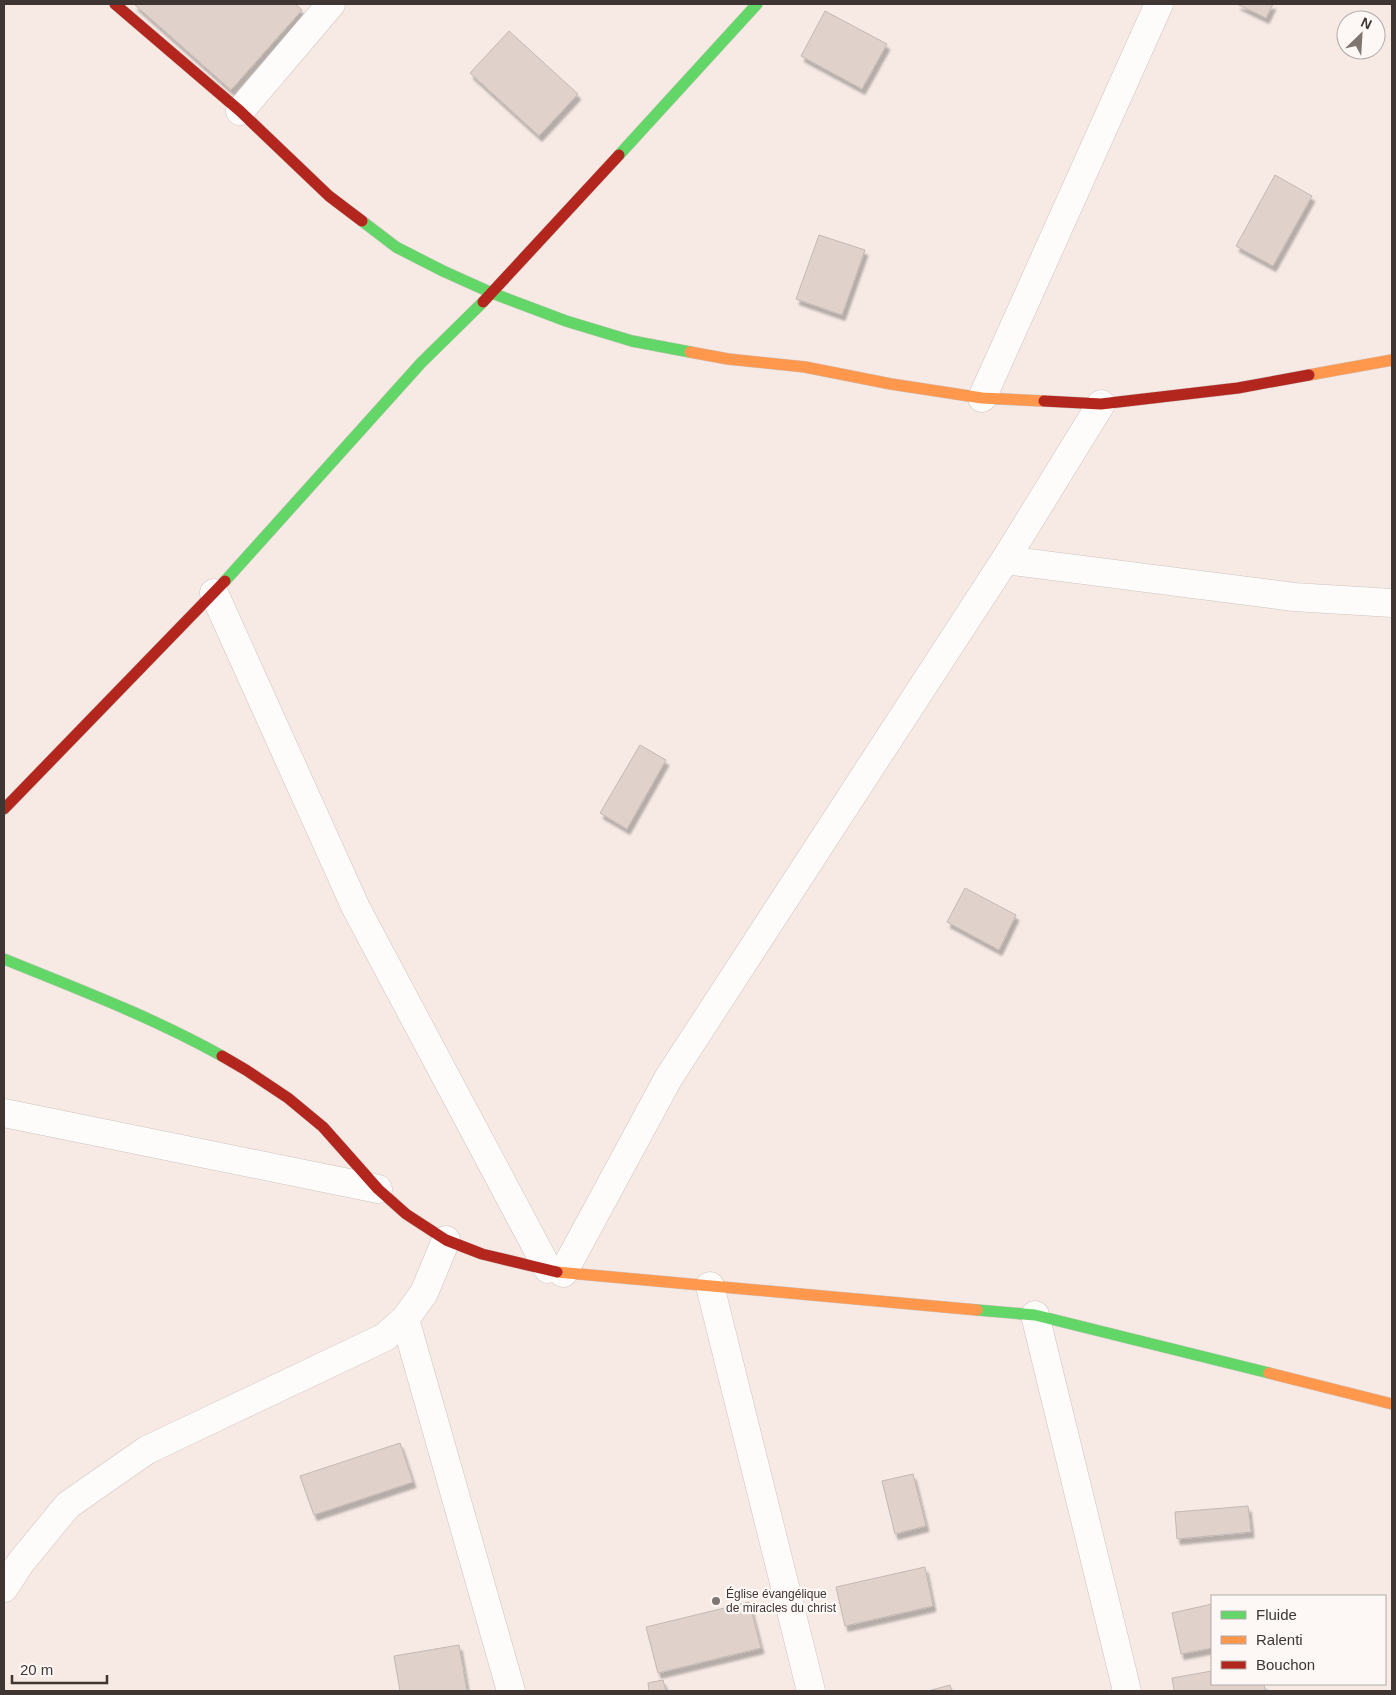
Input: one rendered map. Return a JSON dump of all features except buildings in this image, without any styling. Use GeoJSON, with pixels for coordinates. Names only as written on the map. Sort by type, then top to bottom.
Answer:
{"type":"FeatureCollection","features":[{"type":"Feature","properties":{"kind":"street"},"geometry":{"type":"LineString","coordinates":[[115,4],[240,111],[328,196],[396,247],[492,293],[566,321],[632,341],[728,359],[805,367],[891,384],[982,398],[1101,404],[1238,388],[1392,360]]}},
{"type":"Feature","properties":{"kind":"street"},"geometry":{"type":"LineString","coordinates":[[240,111],[331,4]]}},
{"type":"Feature","properties":{"kind":"street"},"geometry":{"type":"LineString","coordinates":[[4,809],[214,593],[421,363],[492,293],[757,4]]}},
{"type":"Feature","properties":{"kind":"street"},"geometry":{"type":"LineString","coordinates":[[982,398],[1159,4]]}},
{"type":"Feature","properties":{"kind":"street"},"geometry":{"type":"LineString","coordinates":[[555,1271],[668,1077],[1006,560],[1101,404]]}},
{"type":"Feature","properties":{"kind":"street"},"geometry":{"type":"LineString","coordinates":[[1006,560],[1294,598],[1392,602]]}},
{"type":"Feature","properties":{"kind":"street"},"geometry":{"type":"LineString","coordinates":[[214,593],[356,908],[555,1271]]}},
{"type":"Feature","properties":{"kind":"street"},"geometry":{"type":"LineString","coordinates":[[4,959],[120,1006],[188,1037],[246,1070],[288,1098],[323,1127],[378,1189],[406,1214],[446,1240],[482,1254],[555,1271],[1035,1315],[1392,1404]]}},
{"type":"Feature","properties":{"kind":"street"},"geometry":{"type":"LineString","coordinates":[[4,1114],[378,1189]]}},
{"type":"Feature","properties":{"kind":"street"},"geometry":{"type":"LineString","coordinates":[[4,1588],[21,1562],[68,1505],[147,1450],[385,1337],[405,1319],[424,1293],[446,1240]]}},
{"type":"Feature","properties":{"kind":"street"},"geometry":{"type":"LineString","coordinates":[[710,1286],[811,1691]]}},
{"type":"Feature","properties":{"kind":"street"},"geometry":{"type":"LineString","coordinates":[[1035,1315],[1127,1691]]}},
{"type":"Feature","properties":{"kind":"street"},"geometry":{"type":"LineString","coordinates":[[405,1319],[510,1691]]}},
{"type":"Feature","properties":{"kind":"traffic: fast"},"geometry":{"type":"LineString","coordinates":[[619,155],[757,4]]}},
{"type":"Feature","properties":{"kind":"traffic: fast"},"geometry":{"type":"LineString","coordinates":[[362,221],[396,247],[492,293],[566,321],[632,341],[690,352]]}},
{"type":"Feature","properties":{"kind":"traffic: fast"},"geometry":{"type":"LineString","coordinates":[[225,581],[421,363],[483,302]]}},
{"type":"Feature","properties":{"kind":"traffic: fast"},"geometry":{"type":"LineString","coordinates":[[4,959],[142,1016],[222,1056]]}},
{"type":"Feature","properties":{"kind":"traffic: fast"},"geometry":{"type":"LineString","coordinates":[[977,1310],[1035,1315],[1269,1373]]}},
{"type":"Feature","properties":{"kind":"traffic: slow"},"geometry":{"type":"LineString","coordinates":[[690,352],[728,359],[805,367],[891,384],[982,398],[1044,401]]}},
{"type":"Feature","properties":{"kind":"traffic: slow"},"geometry":{"type":"LineString","coordinates":[[1309,375],[1392,360]]}},
{"type":"Feature","properties":{"kind":"traffic: slow"},"geometry":{"type":"LineString","coordinates":[[557,1272],[977,1310]]}},
{"type":"Feature","properties":{"kind":"traffic: slow"},"geometry":{"type":"LineString","coordinates":[[1269,1373],[1392,1404]]}},
{"type":"Feature","properties":{"kind":"traffic: jam"},"geometry":{"type":"LineString","coordinates":[[115,4],[240,111],[329,196],[362,221]]}},
{"type":"Feature","properties":{"kind":"traffic: jam"},"geometry":{"type":"LineString","coordinates":[[483,302],[619,155]]}},
{"type":"Feature","properties":{"kind":"traffic: jam"},"geometry":{"type":"LineString","coordinates":[[1044,401],[1101,404],[1238,388],[1309,375]]}},
{"type":"Feature","properties":{"kind":"traffic: jam"},"geometry":{"type":"LineString","coordinates":[[4,809],[225,581]]}},
{"type":"Feature","properties":{"kind":"traffic: jam"},"geometry":{"type":"LineString","coordinates":[[222,1056],[288,1098],[323,1127],[378,1189],[406,1214],[446,1240],[482,1254],[557,1272]]}},
{"type":"Feature","properties":{"kind":"place","name":"Église évangélique de miracles du christ"},"geometry":{"type":"Point","coordinates":[716,1601]}}]}
